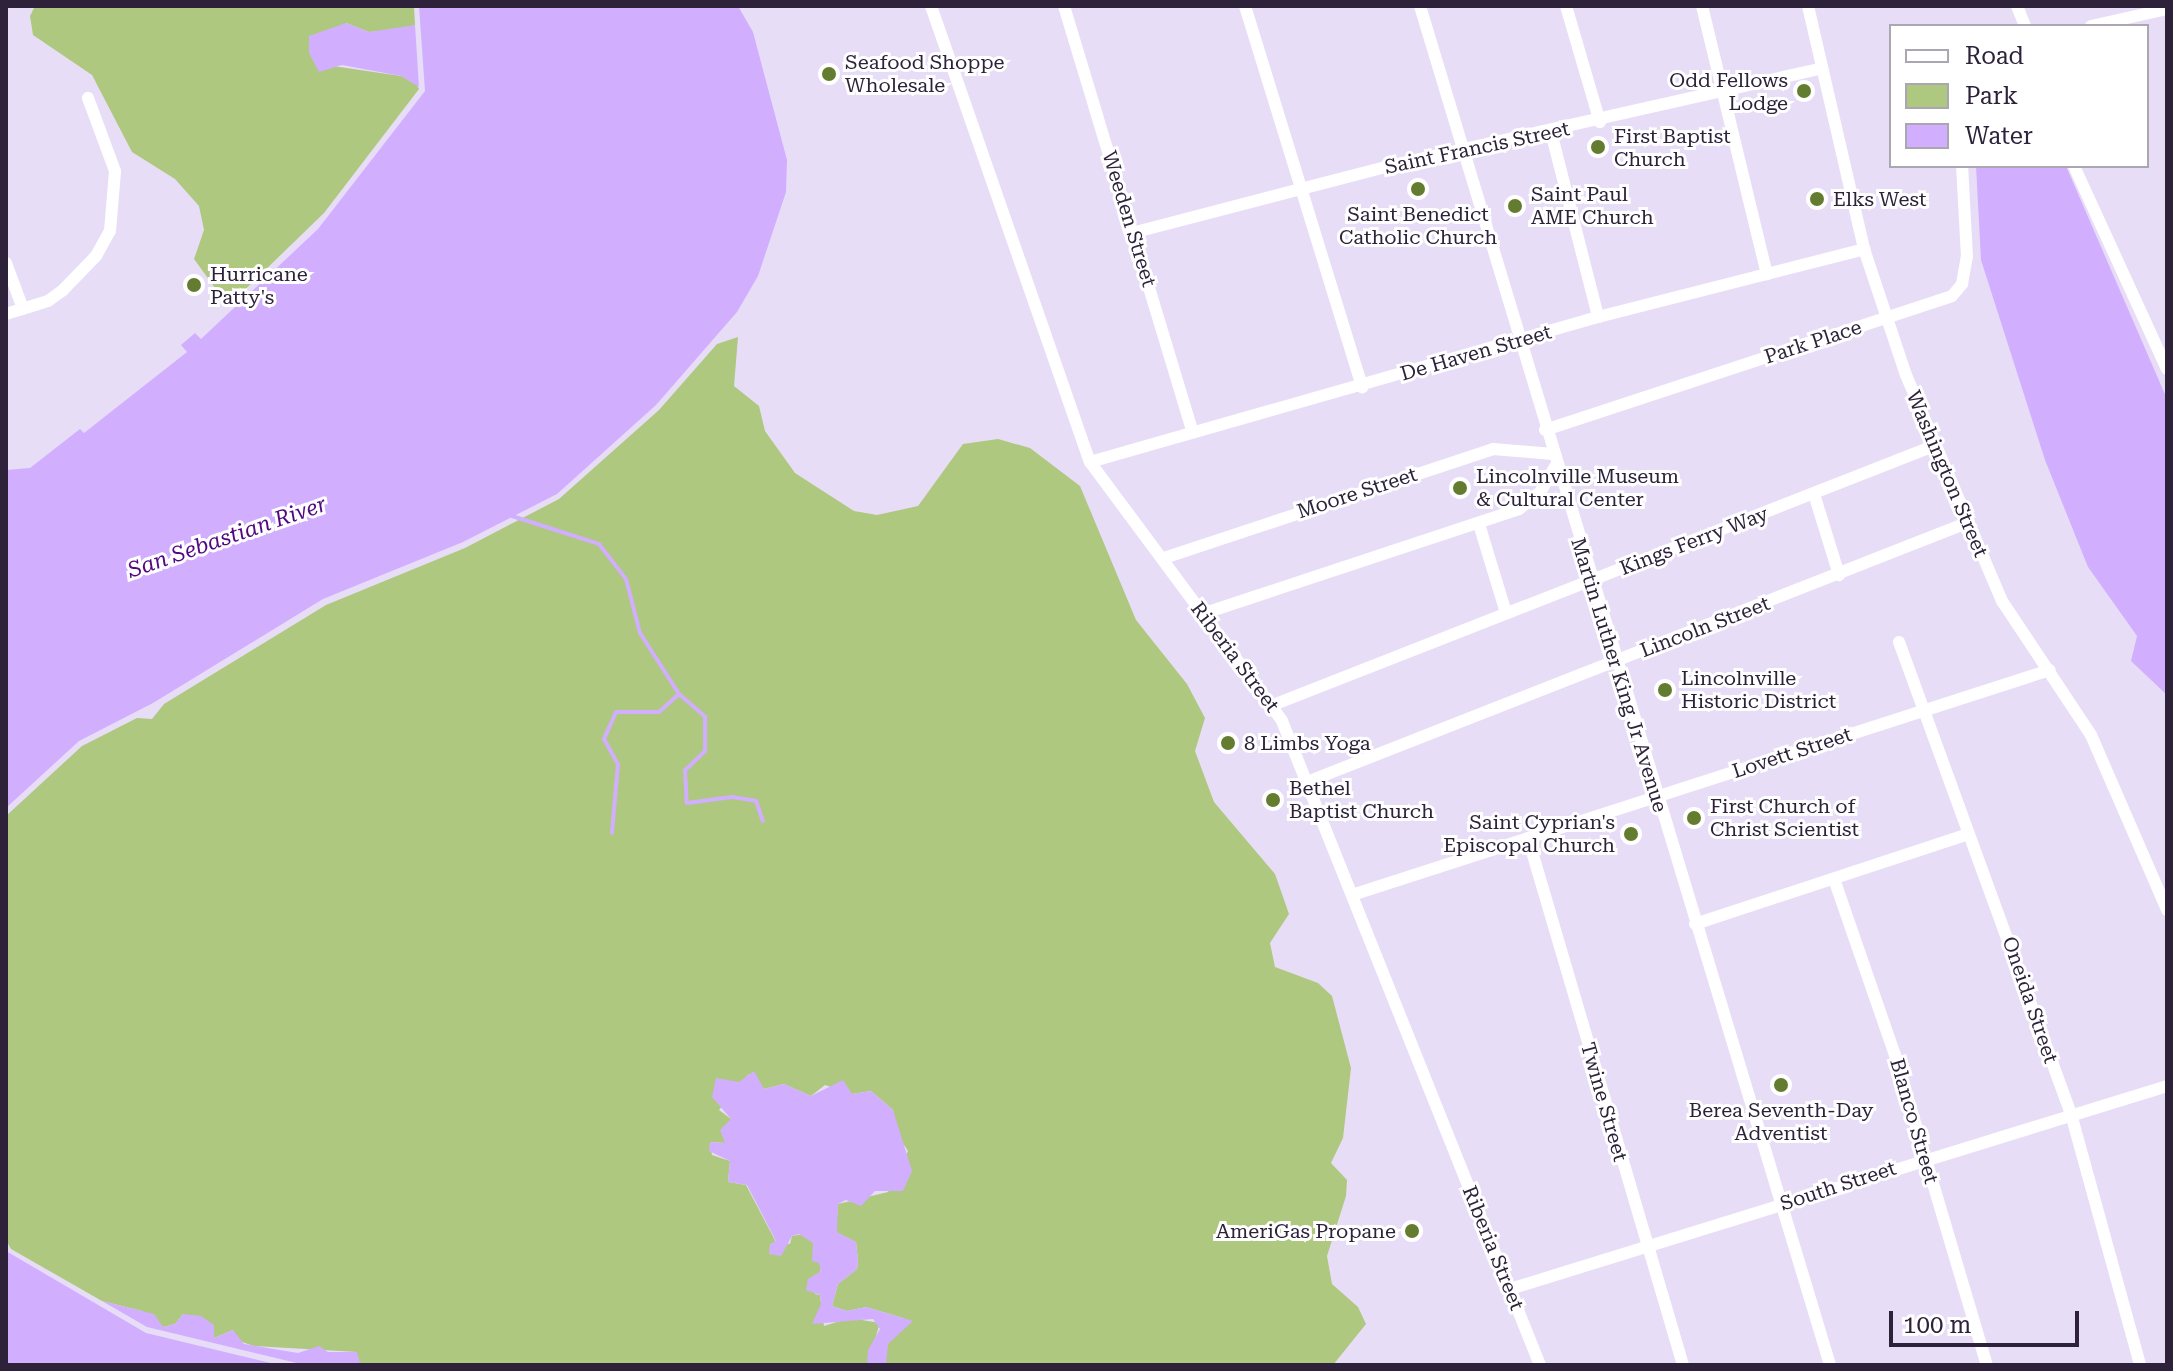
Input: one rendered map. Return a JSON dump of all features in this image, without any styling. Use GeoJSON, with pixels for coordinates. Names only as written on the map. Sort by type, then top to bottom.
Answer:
{"type":"FeatureCollection","features":[{"type":"Feature","properties":{"kind":"street","name":"Riberia Street"},"geometry":{"type":"LineString","coordinates":[[931,6],[1090,462],[1273,705],[1307,782],[1540,1365]]}},
{"type":"Feature","properties":{"kind":"street","name":"Weeden Street"},"geometry":{"type":"LineString","coordinates":[[1064,6],[1193,432]]}},
{"type":"Feature","properties":{"kind":"street"},"geometry":{"type":"LineString","coordinates":[[1245,6],[1362,387]]}},
{"type":"Feature","properties":{"kind":"street","name":"Martin Luther King Jr Avenue"},"geometry":{"type":"LineString","coordinates":[[1420,6],[1655,797],[1830,1365]]}},
{"type":"Feature","properties":{"kind":"street"},"geometry":{"type":"LineString","coordinates":[[1566,6],[1600,122]]}},
{"type":"Feature","properties":{"kind":"street"},"geometry":{"type":"LineString","coordinates":[[1702,6],[1767,274]]}},
{"type":"Feature","properties":{"kind":"street","name":"Washington Street"},"geometry":{"type":"LineString","coordinates":[[1808,6],[1864,249],[1886,319],[1936,445],[2002,601],[2091,735],[2167,910]]}},
{"type":"Feature","properties":{"kind":"street"},"geometry":{"type":"LineString","coordinates":[[2100,24],[2167,9]]}},
{"type":"Feature","properties":{"kind":"street","name":"Saint Francis Street"},"geometry":{"type":"LineString","coordinates":[[1132,233],[1464,149],[1600,122],[1822,68]]}},
{"type":"Feature","properties":{"kind":"street"},"geometry":{"type":"LineString","coordinates":[[6,314],[48,301],[78,277],[110,231],[115,171],[88,98]]}},
{"type":"Feature","properties":{"kind":"street"},"geometry":{"type":"LineString","coordinates":[[1551,132],[1598,317]]}},
{"type":"Feature","properties":{"kind":"street","name":"Park Place"},"geometry":{"type":"LineString","coordinates":[[1545,430],[1945,300],[1962,284],[1967,225],[1962,168]]}},
{"type":"Feature","properties":{"kind":"street"},"geometry":{"type":"LineString","coordinates":[[2075,168],[2167,369]]}},
{"type":"Feature","properties":{"kind":"street","name":"De Haven Street"},"geometry":{"type":"LineString","coordinates":[[1090,462],[1362,387],[1598,317],[1864,249]]}},
{"type":"Feature","properties":{"kind":"street"},"geometry":{"type":"LineString","coordinates":[[6,263],[23,309]]}},
{"type":"Feature","properties":{"kind":"street","name":"Kings Ferry Way"},"geometry":{"type":"LineString","coordinates":[[1273,705],[1936,445]]}},
{"type":"Feature","properties":{"kind":"street","name":"Moore Street"},"geometry":{"type":"LineString","coordinates":[[1164,558],[1493,449],[1554,459]]}},
{"type":"Feature","properties":{"kind":"street"},"geometry":{"type":"LineString","coordinates":[[1202,614],[1479,524],[1531,501],[1554,459]]}},
{"type":"Feature","properties":{"kind":"street"},"geometry":{"type":"LineString","coordinates":[[1814,494],[1839,575]]}},
{"type":"Feature","properties":{"kind":"street","name":"Lincoln Street"},"geometry":{"type":"LineString","coordinates":[[1307,782],[1969,522]]}},
{"type":"Feature","properties":{"kind":"street"},"geometry":{"type":"LineString","coordinates":[[1479,524],[1506,613]]}},
{"type":"Feature","properties":{"kind":"street","name":"Oneida Street"},"geometry":{"type":"LineString","coordinates":[[1899,642],[1921,712],[2071,1114],[2140,1365]]}},
{"type":"Feature","properties":{"kind":"street","name":"Lovett Street"},"geometry":{"type":"LineString","coordinates":[[1352,895],[2050,670]]}},
{"type":"Feature","properties":{"kind":"street"},"geometry":{"type":"LineString","coordinates":[[1695,924],[1969,834]]}},
{"type":"Feature","properties":{"kind":"street","name":"Twine Street"},"geometry":{"type":"LineString","coordinates":[[1528,838],[1683,1365]]}},
{"type":"Feature","properties":{"kind":"street","name":"Blanco Street"},"geometry":{"type":"LineString","coordinates":[[1834,879],[1987,1365]]}},
{"type":"Feature","properties":{"kind":"street","name":"South Street"},"geometry":{"type":"LineString","coordinates":[[1510,1289],[1781,1206],[1924,1158],[2167,1086]]}},
{"type":"Feature","properties":{"kind":"green space"},"geometry":{"type":"Polygon","coordinates":[[[35,6],[414,6],[415,25],[405,29],[369,32],[346,23],[326,65],[401,76],[414,80],[419,89],[324,213],[228,306],[194,259],[204,230],[199,206],[175,179],[132,152],[92,75],[33,35],[30,16],[35,6]]]}},
{"type":"Feature","properties":{"kind":"green space"},"geometry":{"type":"Polygon","coordinates":[[[738,337],[734,386],[759,406],[765,431],[795,473],[854,511],[877,515],[918,506],[963,444],[998,439],[1030,448],[1080,486],[1136,620],[1187,684],[1205,718],[1195,751],[1214,802],[1275,874],[1289,914],[1270,943],[1275,967],[1318,983],[1332,996],[1351,1068],[1343,1138],[1331,1163],[1347,1180],[1346,1196],[1327,1256],[1332,1284],[1358,1307],[1366,1324],[1333,1365],[886,1365],[883,1353],[903,1318],[866,1307],[847,1311],[832,1306],[838,1284],[857,1269],[858,1261],[856,1242],[836,1232],[838,1204],[888,1192],[908,1151],[897,1134],[893,1110],[871,1091],[852,1094],[825,1085],[811,1096],[784,1084],[764,1089],[749,1074],[719,1110],[731,1119],[725,1143],[710,1142],[712,1155],[730,1161],[728,1182],[746,1185],[776,1242],[790,1244],[792,1236],[804,1234],[813,1243],[821,1268],[815,1294],[820,1295],[824,1326],[850,1318],[880,1323],[867,1365],[357,1365],[357,1352],[254,1346],[239,1341],[233,1330],[214,1338],[183,1314],[175,1324],[163,1327],[142,1311],[102,1301],[11,1249],[6,1240],[6,816],[82,746],[137,718],[152,719],[164,704],[326,605],[465,548],[559,499],[659,410],[717,344],[738,337]]]}},
{"type":"Feature","properties":{"kind":"water","name":"San Sebastian River"},"geometry":{"type":"Polygon","coordinates":[[[419,6],[738,6],[753,32],[787,160],[786,192],[758,276],[737,312],[656,405],[557,494],[463,542],[323,599],[153,703],[79,741],[6,808],[6,470],[30,468],[80,429],[84,433],[187,352],[181,345],[195,333],[201,339],[318,229],[425,91],[419,6]]]}},
{"type":"Feature","properties":{"kind":"water"},"geometry":{"type":"Polygon","coordinates":[[[346,23],[369,32],[415,25],[419,87],[401,76],[342,65],[319,72],[309,53],[309,36],[346,23]]]}},
{"type":"Feature","properties":{"kind":"water"},"geometry":{"type":"Polygon","coordinates":[[[1976,168],[2067,168],[2167,399],[2167,695],[2131,661],[2137,636],[2088,567],[2045,460],[1981,260],[1976,168]]]}},
{"type":"Feature","properties":{"kind":"water"},"geometry":{"type":"Polygon","coordinates":[[[754,1071],[764,1089],[784,1084],[811,1096],[843,1080],[852,1094],[871,1091],[893,1110],[912,1171],[903,1191],[875,1191],[861,1206],[846,1200],[838,1204],[837,1232],[856,1242],[858,1261],[857,1269],[838,1284],[832,1306],[847,1311],[866,1307],[913,1321],[888,1344],[886,1365],[867,1365],[868,1350],[880,1329],[873,1319],[812,1324],[821,1304],[820,1295],[806,1290],[808,1279],[821,1271],[819,1263],[812,1261],[813,1243],[799,1234],[792,1236],[781,1256],[769,1254],[770,1244],[776,1241],[747,1185],[728,1182],[730,1161],[709,1151],[710,1142],[725,1143],[720,1130],[731,1119],[712,1097],[716,1078],[739,1082],[754,1071]]]}},
{"type":"Feature","properties":{"kind":"water"},"geometry":{"type":"Polygon","coordinates":[[[6,1251],[146,1333],[279,1365],[6,1365],[6,1251]]]}},
{"type":"Feature","properties":{"kind":"water"},"geometry":{"type":"Polygon","coordinates":[[[102,1301],[154,1314],[163,1327],[175,1324],[183,1314],[201,1316],[214,1325],[214,1338],[233,1330],[244,1344],[298,1353],[319,1346],[328,1352],[357,1352],[360,1363],[305,1365],[147,1327],[102,1301]]]}},
{"type":"Feature","properties":{"kind":"waterway"},"geometry":{"type":"LineString","coordinates":[[512,516],[599,544],[626,579],[640,633],[679,694],[659,712],[616,712],[604,739],[618,764],[612,833]]}},
{"type":"Feature","properties":{"kind":"waterway"},"geometry":{"type":"LineString","coordinates":[[679,694],[705,717],[705,751],[685,770],[687,803],[732,797],[756,801],[763,821]]}},
{"type":"Feature","properties":{"kind":"place","name":"Seafood Shoppe Wholesale"},"geometry":{"type":"Point","coordinates":[829,74]}},
{"type":"Feature","properties":{"kind":"place","name":"Odd Fellows Lodge"},"geometry":{"type":"Point","coordinates":[1804,91]}},
{"type":"Feature","properties":{"kind":"place","name":"First Baptist Church"},"geometry":{"type":"Point","coordinates":[1598,147]}},
{"type":"Feature","properties":{"kind":"place","name":"Saint Benedict Catholic Church"},"geometry":{"type":"Point","coordinates":[1418,189]}},
{"type":"Feature","properties":{"kind":"place","name":"Elks West"},"geometry":{"type":"Point","coordinates":[1817,199]}},
{"type":"Feature","properties":{"kind":"place","name":"Saint Paul AME Church"},"geometry":{"type":"Point","coordinates":[1515,206]}},
{"type":"Feature","properties":{"kind":"place","name":"Hurricane Patty's"},"geometry":{"type":"Point","coordinates":[194,285]}},
{"type":"Feature","properties":{"kind":"place","name":"Lincolnville Museum & Cultural Center"},"geometry":{"type":"Point","coordinates":[1460,488]}},
{"type":"Feature","properties":{"kind":"place","name":"Lincolnville Historic District"},"geometry":{"type":"Point","coordinates":[1665,690]}},
{"type":"Feature","properties":{"kind":"place","name":"8 Limbs Yoga"},"geometry":{"type":"Point","coordinates":[1228,743]}},
{"type":"Feature","properties":{"kind":"place","name":"Bethel Baptist Church"},"geometry":{"type":"Point","coordinates":[1273,800]}},
{"type":"Feature","properties":{"kind":"place","name":"First Church of Christ Scientist"},"geometry":{"type":"Point","coordinates":[1694,818]}},
{"type":"Feature","properties":{"kind":"place","name":"Saint Cyprian's Episcopal Church"},"geometry":{"type":"Point","coordinates":[1631,834]}},
{"type":"Feature","properties":{"kind":"place","name":"Berea Seventh-Day Adventist"},"geometry":{"type":"Point","coordinates":[1781,1085]}},
{"type":"Feature","properties":{"kind":"place","name":"AmeriGas Propane"},"geometry":{"type":"Point","coordinates":[1412,1231]}}]}
